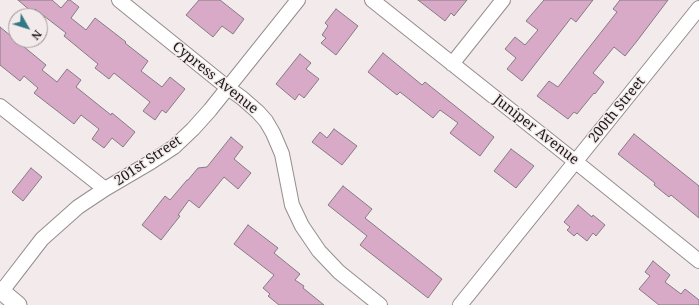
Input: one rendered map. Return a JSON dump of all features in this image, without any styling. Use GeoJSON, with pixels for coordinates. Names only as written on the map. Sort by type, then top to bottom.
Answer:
{"type":"FeatureCollection","features":[{"type":"Feature","properties":{"kind":"main road"},"geometry":{"type":"LineString","coordinates":[[1,291],[18,305]]}},
{"type":"Feature","properties":{"kind":"street","name":"Cypress Avenue"},"geometry":{"type":"LineString","coordinates":[[119,0],[242,98],[266,121],[282,154],[292,205],[302,226],[319,251],[339,272],[380,305]]}},
{"type":"Feature","properties":{"kind":"street","name":"201st Street"},"geometry":{"type":"LineString","coordinates":[[1,291],[42,239],[78,207],[174,147],[193,129],[228,88],[298,0]]}},
{"type":"Feature","properties":{"kind":"street","name":"Juniper Avenue"},"geometry":{"type":"LineString","coordinates":[[372,0],[699,261]]}},
{"type":"Feature","properties":{"kind":"street"},"geometry":{"type":"LineString","coordinates":[[452,64],[503,0]]}},
{"type":"Feature","properties":{"kind":"street","name":"200th Street"},"geometry":{"type":"LineString","coordinates":[[460,305],[699,8]]}},
{"type":"Feature","properties":{"kind":"street"},"geometry":{"type":"LineString","coordinates":[[0,106],[105,189]]}},
{"type":"Feature","properties":{"kind":"building"},"geometry":{"type":"Polygon","coordinates":[[[18,0],[52,0],[61,8],[68,0],[70,0],[79,7],[71,18],[86,30],[95,18],[148,61],[141,71],[162,87],[170,77],[185,89],[166,113],[162,110],[155,120],[143,111],[150,102],[114,73],[109,79],[95,68],[98,64],[64,36],[66,33],[48,19],[48,8],[27,8],[18,0]]]}},
{"type":"Feature","properties":{"kind":"building"},"geometry":{"type":"Polygon","coordinates":[[[199,0],[220,0],[244,19],[233,34],[222,26],[213,37],[186,15],[199,0]]]}},
{"type":"Feature","properties":{"kind":"building"},"geometry":{"type":"Polygon","coordinates":[[[418,0],[467,0],[454,16],[451,13],[445,21],[418,0]]]}},
{"type":"Feature","properties":{"kind":"building"},"geometry":{"type":"Polygon","coordinates":[[[544,0],[593,0],[576,22],[571,18],[522,81],[507,69],[516,58],[505,49],[515,37],[525,45],[538,30],[526,21],[544,0]]]}},
{"type":"Feature","properties":{"kind":"building"},"geometry":{"type":"Polygon","coordinates":[[[620,0],[668,0],[625,56],[614,47],[593,73],[604,82],[577,114],[574,112],[568,119],[537,96],[549,81],[558,87],[617,12],[613,9],[620,0]]]}},
{"type":"Feature","properties":{"kind":"building"},"geometry":{"type":"Polygon","coordinates":[[[336,9],[358,26],[336,55],[321,43],[326,38],[322,35],[328,26],[325,23],[336,9]]]}},
{"type":"Feature","properties":{"kind":"building"},"geometry":{"type":"Polygon","coordinates":[[[0,27],[8,34],[8,48],[25,48],[46,65],[42,70],[57,82],[67,69],[81,80],[76,87],[135,132],[123,147],[112,138],[104,148],[92,139],[99,129],[81,115],[74,124],[34,93],[38,88],[24,76],[20,81],[0,65],[0,27]]]}},
{"type":"Feature","properties":{"kind":"building"},"geometry":{"type":"Polygon","coordinates":[[[383,53],[422,85],[425,82],[494,137],[480,156],[450,133],[458,123],[440,110],[433,118],[400,92],[397,95],[368,72],[383,53]]]}},
{"type":"Feature","properties":{"kind":"building"},"geometry":{"type":"Polygon","coordinates":[[[300,54],[311,63],[306,69],[319,79],[304,98],[299,94],[295,100],[276,84],[300,54]]]}},
{"type":"Feature","properties":{"kind":"building"},"geometry":{"type":"Polygon","coordinates":[[[334,129],[357,146],[342,165],[312,142],[320,132],[327,138],[334,129]]]}},
{"type":"Feature","properties":{"kind":"building"},"geometry":{"type":"Polygon","coordinates":[[[634,134],[699,186],[699,218],[671,195],[669,197],[654,185],[655,183],[618,154],[634,134]]]}},
{"type":"Feature","properties":{"kind":"building"},"geometry":{"type":"Polygon","coordinates":[[[231,137],[243,147],[234,159],[251,173],[238,189],[224,177],[199,208],[189,200],[178,215],[180,216],[161,240],[142,225],[165,196],[170,200],[198,168],[207,167],[231,137]]]}},
{"type":"Feature","properties":{"kind":"building"},"geometry":{"type":"Polygon","coordinates":[[[511,149],[534,166],[516,188],[494,171],[511,149]]]}},
{"type":"Feature","properties":{"kind":"building"},"geometry":{"type":"Polygon","coordinates":[[[31,168],[42,177],[23,201],[12,192],[31,168]]]}},
{"type":"Feature","properties":{"kind":"building"},"geometry":{"type":"Polygon","coordinates":[[[343,186],[372,209],[365,218],[442,279],[428,298],[360,245],[367,236],[328,205],[343,186]]]}},
{"type":"Feature","properties":{"kind":"building"},"geometry":{"type":"Polygon","coordinates":[[[578,205],[592,217],[593,215],[605,225],[596,236],[593,233],[587,241],[577,233],[574,236],[567,230],[570,227],[564,222],[578,205]]]}},
{"type":"Feature","properties":{"kind":"building"},"geometry":{"type":"Polygon","coordinates":[[[248,225],[278,248],[274,253],[300,274],[295,280],[304,286],[303,288],[324,305],[279,305],[268,296],[270,294],[263,288],[274,275],[234,244],[248,225]]]}},
{"type":"Feature","properties":{"kind":"building"},"geometry":{"type":"Polygon","coordinates":[[[653,261],[670,275],[665,282],[681,294],[685,289],[699,300],[699,305],[659,305],[639,289],[650,276],[645,272],[653,261]]]}}]}
